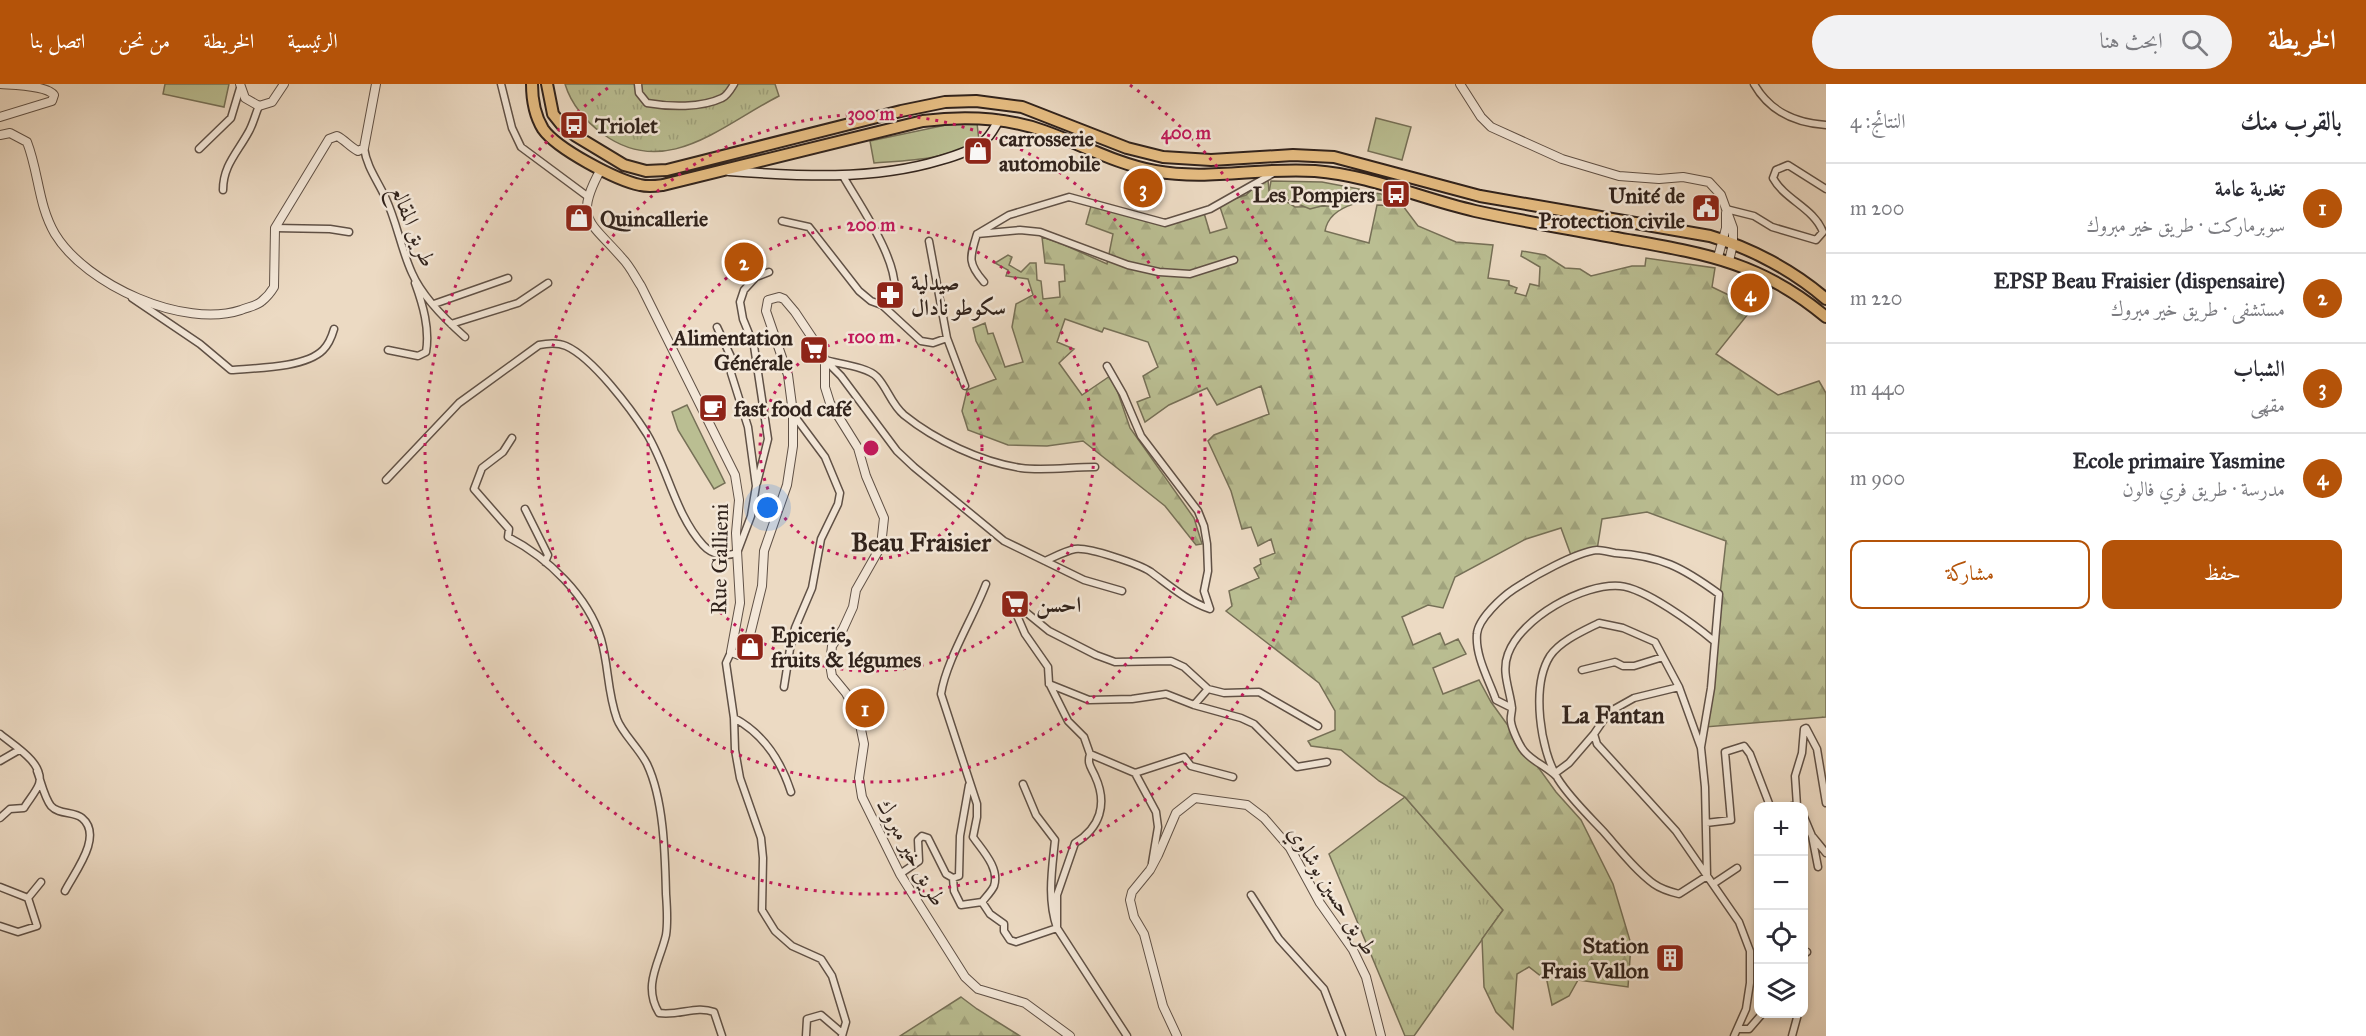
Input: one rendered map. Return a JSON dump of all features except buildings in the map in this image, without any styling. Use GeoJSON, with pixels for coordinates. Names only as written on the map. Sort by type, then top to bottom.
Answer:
{"type":"FeatureCollection","features":[{"type":"Feature","properties":{"kind":"highway"},"geometry":{"type":"LineString","coordinates":[[532,84],[536,114],[544,129],[563,147],[628,182],[649,186],[663,185],[923,121],[958,117],[999,120],[1044,131],[1127,164],[1153,171],[1190,175],[1315,171],[1342,175],[1497,216],[1702,253],[1724,259],[1788,288],[1826,317]]}},
{"type":"Feature","properties":{"kind":"highway"},"geometry":{"type":"LineString","coordinates":[[547,84],[553,114],[568,131],[607,157],[646,171],[667,170],[919,107],[954,101],[976,101],[1022,107],[1127,148],[1169,158],[1211,160],[1303,155],[1334,157],[1480,196],[1636,225],[1710,236],[1733,244],[1793,274],[1826,299]]}},
{"type":"Feature","properties":{"kind":"highway"},"geometry":{"type":"LineString","coordinates":[[1702,253],[1712,246],[1710,236]]}},
{"type":"Feature","properties":{"kind":"main road"},"geometry":{"type":"LineString","coordinates":[[722,170],[843,176],[927,164],[958,155],[981,143],[991,134],[999,120]]}},
{"type":"Feature","properties":{"kind":"street"},"geometry":{"type":"LineString","coordinates":[[0,84],[43,89],[54,95],[52,101],[0,117]]}},
{"type":"Feature","properties":{"kind":"street"},"geometry":{"type":"LineString","coordinates":[[240,86],[245,98],[259,106],[272,102],[284,84]]}},
{"type":"Feature","properties":{"kind":"street"},"geometry":{"type":"LineString","coordinates":[[116,287],[166,309],[196,314],[233,312],[261,303],[274,287],[275,228],[329,139],[337,136],[358,151],[364,148],[376,84]]}},
{"type":"Feature","properties":{"kind":"street"},"geometry":{"type":"LineString","coordinates":[[501,84],[512,128],[521,147],[587,196],[601,169]]}},
{"type":"Feature","properties":{"kind":"street"},"geometry":{"type":"LineString","coordinates":[[638,84],[639,93],[647,103],[667,107],[724,98],[734,84]]}},
{"type":"Feature","properties":{"kind":"street"},"geometry":{"type":"LineString","coordinates":[[1460,84],[1481,117],[1491,127],[1531,147],[1596,171],[1619,176],[1703,179],[1718,190],[1733,228],[1733,244],[1724,259]]}},
{"type":"Feature","properties":{"kind":"street"},"geometry":{"type":"LineString","coordinates":[[1754,84],[1761,96],[1779,112],[1794,120],[1826,125]]}},
{"type":"Feature","properties":{"kind":"street"},"geometry":{"type":"LineString","coordinates":[[199,149],[231,118],[240,86]]}},
{"type":"Feature","properties":{"kind":"street"},"geometry":{"type":"LineString","coordinates":[[224,190],[223,176],[228,164],[247,135],[259,106]]}},
{"type":"Feature","properties":{"kind":"street"},"geometry":{"type":"LineString","coordinates":[[0,135],[10,133],[27,142],[33,158],[36,185],[44,210],[56,235],[69,251],[87,267],[200,344],[231,370],[274,367],[304,360],[323,351],[334,329]]}},
{"type":"Feature","properties":{"kind":"street","name":"طريق المقالع"},"geometry":{"type":"LineString","coordinates":[[364,148],[367,164],[386,199],[412,274],[426,296],[465,337]]}},
{"type":"Feature","properties":{"kind":"street"},"geometry":{"type":"LineString","coordinates":[[1726,209],[1755,216],[1772,227],[1816,240],[1823,232],[1820,223],[1779,188],[1773,178],[1776,170],[1788,165],[1826,189]]}},
{"type":"Feature","properties":{"kind":"street"},"geometry":{"type":"LineString","coordinates":[[984,282],[974,271],[970,259],[976,234],[1009,214],[1069,197],[1165,223],[1210,209],[1275,172]]}},
{"type":"Feature","properties":{"kind":"street"},"geometry":{"type":"LineString","coordinates":[[843,176],[889,258],[895,275],[894,296],[882,305]]}},
{"type":"Feature","properties":{"kind":"street","name":"Rue Gallieni"},"geometry":{"type":"LineString","coordinates":[[587,196],[586,205],[590,222],[600,237],[623,259],[641,286],[735,475],[739,500],[737,553],[740,603],[731,652],[726,663],[740,778],[760,838],[763,858],[762,910],[775,931],[792,946],[821,959],[832,976],[846,1022],[842,1034]]}},
{"type":"Feature","properties":{"kind":"street"},"geometry":{"type":"LineString","coordinates":[[1724,259],[1722,240],[1726,228],[1726,209]]}},
{"type":"Feature","properties":{"kind":"street"},"geometry":{"type":"LineString","coordinates":[[782,221],[808,227],[859,291],[871,301],[882,305],[921,341],[933,343],[947,339]]}},
{"type":"Feature","properties":{"kind":"street"},"geometry":{"type":"LineString","coordinates":[[275,228],[330,229],[349,232]]}},
{"type":"Feature","properties":{"kind":"street"},"geometry":{"type":"LineString","coordinates":[[976,234],[1020,230],[1040,232],[1128,266],[1159,272],[1190,274],[1234,261]]}},
{"type":"Feature","properties":{"kind":"street"},"geometry":{"type":"LineString","coordinates":[[929,241],[947,339],[965,386]]}},
{"type":"Feature","properties":{"kind":"street"},"geometry":{"type":"LineString","coordinates":[[386,480],[459,403],[539,345],[552,343],[566,346],[586,360],[614,389],[647,434],[690,526],[704,546],[727,556],[737,553],[751,516],[768,439],[754,346],[743,319],[740,302],[744,290],[756,277],[769,272]]}},
{"type":"Feature","properties":{"kind":"street"},"geometry":{"type":"LineString","coordinates":[[388,350],[418,356],[426,352],[425,312],[412,274]]}},
{"type":"Feature","properties":{"kind":"street"},"geometry":{"type":"LineString","coordinates":[[434,304],[508,278]]}},
{"type":"Feature","properties":{"kind":"street"},"geometry":{"type":"LineString","coordinates":[[451,324],[518,303],[548,284]]}},
{"type":"Feature","properties":{"kind":"street","name":"طريق خير مبروك"},"geometry":{"type":"LineString","coordinates":[[731,652],[739,655],[745,652],[762,586],[764,551],[787,484],[791,464],[793,413],[788,375],[766,311],[768,300],[779,297],[784,299],[800,319],[825,360],[825,387],[830,403],[858,448],[866,476],[884,518],[880,546],[856,590],[853,607],[832,646],[830,664],[832,676],[846,693],[858,715],[864,744],[859,778],[862,796],[900,874],[965,977],[978,989],[1025,1004],[1070,1036]]}},
{"type":"Feature","properties":{"kind":"street"},"geometry":{"type":"LineString","coordinates":[[717,327],[732,359],[732,373],[748,428],[756,486]]}},
{"type":"Feature","properties":{"kind":"street"},"geometry":{"type":"LineString","coordinates":[[825,360],[864,369],[877,376],[894,404],[904,415],[968,453],[1023,468],[1095,467]]}},
{"type":"Feature","properties":{"kind":"street"},"geometry":{"type":"LineString","coordinates":[[825,360],[846,383],[897,451],[1004,541],[1084,580],[1122,591]]}},
{"type":"Feature","properties":{"kind":"street"},"geometry":{"type":"LineString","coordinates":[[1045,561],[1074,549],[1087,549],[1148,570],[1175,591],[1204,607],[1211,608],[1204,591],[1208,571],[1207,544],[1204,526],[1198,511],[1141,436],[1123,394],[1107,366]]}},
{"type":"Feature","properties":{"kind":"street"},"geometry":{"type":"LineString","coordinates":[[784,687],[795,628],[812,588],[821,539],[838,504],[840,493],[825,457],[793,413]]}},
{"type":"Feature","properties":{"kind":"street"},"geometry":{"type":"LineString","coordinates":[[512,438],[503,452],[482,468],[474,489],[509,528],[508,537],[545,562],[574,592],[590,616],[600,638],[609,699],[619,724],[636,745],[654,779],[662,825],[666,933],[653,977],[653,1002],[660,1012],[673,1015],[704,1008],[714,1012],[722,1036]]}},
{"type":"Feature","properties":{"kind":"street"},"geometry":{"type":"LineString","coordinates":[[525,509],[548,555],[545,562]]}},
{"type":"Feature","properties":{"kind":"street"},"geometry":{"type":"LineString","coordinates":[[1512,708],[1496,700],[1480,656],[1477,633],[1491,609],[1502,598],[1528,580],[1580,555],[1597,550],[1642,554],[1675,564],[1719,594],[1711,688],[1701,748]]}},
{"type":"Feature","properties":{"kind":"street"},"geometry":{"type":"LineString","coordinates":[[969,784],[954,891],[961,905],[982,902],[994,886],[994,873],[991,862],[973,837],[977,804],[941,694],[944,678],[986,584]]}},
{"type":"Feature","properties":{"kind":"street"},"geometry":{"type":"LineString","coordinates":[[1707,876],[1679,894],[1655,885],[1625,856],[1556,775],[1523,751],[1511,723],[1512,708],[1506,680],[1508,654],[1520,635],[1537,617],[1572,595],[1600,587],[1621,586],[1642,593],[1696,626],[1714,641]]}},
{"type":"Feature","properties":{"kind":"street"},"geometry":{"type":"LineString","coordinates":[[1057,928],[1057,895],[1075,843],[1088,835],[1098,822],[1101,808],[1100,792],[1088,762],[1090,754],[1084,737],[1068,721],[1048,683],[1048,667],[1025,634],[1012,604],[1022,609],[1049,631],[1096,655],[1115,662],[1171,661],[1184,667],[1208,688],[1224,693],[1259,692],[1318,726]]}},
{"type":"Feature","properties":{"kind":"street"},"geometry":{"type":"LineString","coordinates":[[1556,775],[1545,744],[1539,701],[1540,675],[1551,654],[1576,635],[1599,624],[1638,633],[1655,642],[1679,687],[1701,748],[1705,787],[1707,876]]}},
{"type":"Feature","properties":{"kind":"street"},"geometry":{"type":"LineString","coordinates":[[1582,670],[1615,662],[1623,666],[1634,666],[1663,657]]}},
{"type":"Feature","properties":{"kind":"street"},"geometry":{"type":"LineString","coordinates":[[1048,683],[1089,700],[1132,699],[1166,694],[1254,724],[1297,767],[1327,762]]}},
{"type":"Feature","properties":{"kind":"street"},"geometry":{"type":"LineString","coordinates":[[1556,775],[1594,734],[1609,712],[1634,698],[1679,687]]}},
{"type":"Feature","properties":{"kind":"street"},"geometry":{"type":"LineString","coordinates":[[1194,705],[1208,688]]}},
{"type":"Feature","properties":{"kind":"street"},"geometry":{"type":"LineString","coordinates":[[734,718],[748,725],[778,759],[791,792]]}},
{"type":"Feature","properties":{"kind":"street"},"geometry":{"type":"LineString","coordinates":[[1796,802],[1795,776],[1802,753],[1803,729],[1806,728],[1817,749],[1826,803]]}},
{"type":"Feature","properties":{"kind":"street"},"geometry":{"type":"LineString","coordinates":[[0,734],[33,762],[51,806],[58,811],[81,817],[86,824],[90,847],[65,891]]}},
{"type":"Feature","properties":{"kind":"street"},"geometry":{"type":"LineString","coordinates":[[1594,734],[1597,744],[1676,831],[1739,922],[1750,951],[1750,983],[1740,1032]]}},
{"type":"Feature","properties":{"kind":"street"},"geometry":{"type":"LineString","coordinates":[[1706,824],[1731,820],[1725,752],[1734,748],[1744,746],[1750,754],[1768,802]]}},
{"type":"Feature","properties":{"kind":"street"},"geometry":{"type":"LineString","coordinates":[[0,761],[19,750]]}},
{"type":"Feature","properties":{"kind":"street"},"geometry":{"type":"LineString","coordinates":[[1090,754],[1134,773],[1156,812],[1158,827],[1151,867]]}},
{"type":"Feature","properties":{"kind":"street"},"geometry":{"type":"LineString","coordinates":[[1134,773],[1184,757],[1191,766],[1233,777]]}},
{"type":"Feature","properties":{"kind":"street"},"geometry":{"type":"LineString","coordinates":[[0,818],[10,809],[24,808],[39,783],[38,771]]}},
{"type":"Feature","properties":{"kind":"street"},"geometry":{"type":"LineString","coordinates":[[1023,784],[1036,814],[1055,840],[1050,891],[1051,911],[1057,928],[1127,1036]]}},
{"type":"Feature","properties":{"kind":"street","name":"طريق حسين بوشاوي"},"geometry":{"type":"LineString","coordinates":[[1177,1036],[1162,1006],[1144,934],[1131,909],[1132,892],[1151,867],[1176,813],[1195,798],[1247,805],[1264,818],[1290,848],[1320,903],[1353,950],[1366,977],[1381,1036]]}},
{"type":"Feature","properties":{"kind":"street"},"geometry":{"type":"LineString","coordinates":[[1808,828],[1826,853]]}},
{"type":"Feature","properties":{"kind":"street"},"geometry":{"type":"LineString","coordinates":[[900,874],[919,861],[918,840],[922,836],[928,838],[946,874],[956,877]]}},
{"type":"Feature","properties":{"kind":"street"},"geometry":{"type":"LineString","coordinates":[[1812,836],[1818,867]]}},
{"type":"Feature","properties":{"kind":"street"},"geometry":{"type":"LineString","coordinates":[[1713,884],[1737,868]]}},
{"type":"Feature","properties":{"kind":"street"},"geometry":{"type":"LineString","coordinates":[[28,898],[41,882]]}},
{"type":"Feature","properties":{"kind":"street"},"geometry":{"type":"LineString","coordinates":[[0,887],[28,898]]}},
{"type":"Feature","properties":{"kind":"street"},"geometry":{"type":"LineString","coordinates":[[1251,895],[1279,939],[1324,989],[1342,1036]]}},
{"type":"Feature","properties":{"kind":"street"},"geometry":{"type":"LineString","coordinates":[[0,926],[18,932],[37,926],[28,898]]}},
{"type":"Feature","properties":{"kind":"street"},"geometry":{"type":"LineString","coordinates":[[982,902],[990,914],[1004,924],[1004,931],[1010,940],[1016,942],[1057,928]]}},
{"type":"Feature","properties":{"kind":"street"},"geometry":{"type":"LineString","coordinates":[[806,1036],[807,1019],[821,1015],[842,1034]]}},
{"type":"Feature","properties":{"kind":"street"},"geometry":{"type":"LineString","coordinates":[[1734,1036],[1749,1029],[1759,1018]]}},
{"type":"Feature","properties":{"kind":"street"},"geometry":{"type":"LineString","coordinates":[[1792,1036],[1797,1018]]}},
{"type":"Feature","properties":{"kind":"green space"},"geometry":{"type":"Polygon","coordinates":[[[165,84],[229,84],[224,107],[163,94],[165,84]]]}},
{"type":"Feature","properties":{"kind":"green space"},"geometry":{"type":"Polygon","coordinates":[[[565,84],[775,84],[779,96],[693,143],[671,150],[649,152],[626,147],[603,134],[585,118],[575,105],[565,84]]]}},
{"type":"Feature","properties":{"kind":"green space"},"geometry":{"type":"Polygon","coordinates":[[[1376,118],[1411,127],[1402,160],[1368,151],[1376,118]]]}},
{"type":"Feature","properties":{"kind":"green space"},"geometry":{"type":"Polygon","coordinates":[[[977,123],[979,141],[966,147],[940,156],[874,163],[870,141],[946,125],[977,123]]]}},
{"type":"Feature","properties":{"kind":"green space"},"geometry":{"type":"Polygon","coordinates":[[[1268,180],[1269,191],[1295,207],[1332,206],[1351,195],[1364,191],[1381,194],[1393,201],[1374,200],[1343,208],[1328,222],[1325,231],[1369,243],[1377,205],[1403,206],[1418,226],[1456,242],[1493,245],[1488,278],[1509,281],[1509,285],[1517,288],[1515,293],[1526,296],[1530,284],[1539,286],[1540,267],[1521,256],[1522,251],[1545,255],[1565,268],[1580,269],[1591,276],[1632,266],[1645,266],[1646,258],[1715,268],[1712,287],[1737,299],[1756,304],[1716,354],[1778,395],[1819,381],[1826,393],[1826,717],[1705,727],[1726,541],[1647,512],[1602,519],[1597,550],[1572,558],[1561,528],[1526,539],[1455,577],[1443,608],[1428,605],[1402,617],[1413,645],[1440,633],[1445,645],[1458,639],[1466,654],[1433,668],[1443,694],[1479,680],[1491,702],[1556,792],[1581,820],[1613,884],[1631,944],[1628,987],[1578,980],[1569,996],[1552,1005],[1547,981],[1529,967],[1517,974],[1513,1029],[1496,1012],[1484,987],[1482,939],[1503,910],[1405,797],[1379,781],[1341,750],[1311,746],[1308,741],[1335,730],[1335,711],[1319,683],[1226,611],[1232,606],[1229,591],[1259,578],[1254,568],[1261,564],[1260,559],[1275,553],[1271,539],[1258,546],[1251,527],[1242,529],[1231,491],[1208,441],[1214,435],[1269,414],[1261,386],[1217,405],[1207,388],[1169,405],[1145,422],[1137,402],[1150,397],[1143,376],[1158,367],[1148,342],[1104,328],[1102,332],[1065,319],[1057,342],[1074,349],[1059,363],[1082,395],[1110,376],[1130,428],[1194,518],[1202,544],[1196,545],[1165,506],[1083,441],[1047,446],[1008,445],[968,430],[962,411],[967,390],[996,379],[976,341],[973,328],[985,323],[988,334],[993,333],[1005,367],[1023,362],[1012,327],[1016,304],[1033,295],[1028,279],[1006,276],[1008,270],[995,263],[1008,255],[1012,257],[1009,265],[1021,272],[1030,263],[1036,263],[1037,280],[1041,281],[1043,299],[1060,297],[1059,282],[1065,281],[1064,265],[1045,263],[1042,237],[1107,264],[1113,234],[1086,224],[1091,206],[1170,221],[1204,213],[1210,233],[1227,228],[1219,204],[1246,195],[1261,181],[1268,180]]]}},
{"type":"Feature","properties":{"kind":"green space"},"geometry":{"type":"Polygon","coordinates":[[[1271,181],[1322,182],[1359,189],[1356,197],[1310,209],[1269,192],[1271,181]]]}},
{"type":"Feature","properties":{"kind":"green space"},"geometry":{"type":"Polygon","coordinates":[[[687,405],[725,483],[714,489],[678,430],[672,412],[687,405]]]}},
{"type":"Feature","properties":{"kind":"green space"},"geometry":{"type":"Polygon","coordinates":[[[1405,797],[1503,910],[1414,1036],[1405,1036],[1329,854],[1405,797]]]}},
{"type":"Feature","properties":{"kind":"green space"},"geometry":{"type":"Polygon","coordinates":[[[961,997],[1020,1036],[900,1036],[961,997]]]}},
{"type":"Feature","properties":{"kind":"place","name":"Triolet"},"geometry":{"type":"Point","coordinates":[574,125]}},
{"type":"Feature","properties":{"kind":"place","name":"carrosserie automobile"},"geometry":{"type":"Point","coordinates":[978,151]}},
{"type":"Feature","properties":{"kind":"place","name":"الشباب"},"geometry":{"type":"Point","coordinates":[1143,188]}},
{"type":"Feature","properties":{"kind":"place","name":"Les Pompiers"},"geometry":{"type":"Point","coordinates":[1396,194]}},
{"type":"Feature","properties":{"kind":"place","name":"Unité de Protection civile"},"geometry":{"type":"Point","coordinates":[1706,208]}},
{"type":"Feature","properties":{"kind":"place","name":"Quincallerie"},"geometry":{"type":"Point","coordinates":[579,218]}},
{"type":"Feature","properties":{"kind":"place","name":"EPSP Beau Fraisier (dispensaire)"},"geometry":{"type":"Point","coordinates":[744,262]}},
{"type":"Feature","properties":{"kind":"place","name":"Ecole primaire Yasmine"},"geometry":{"type":"Point","coordinates":[1750,293]}},
{"type":"Feature","properties":{"kind":"place","name":"صيدلية سكوطو نادال"},"geometry":{"type":"Point","coordinates":[890,295]}},
{"type":"Feature","properties":{"kind":"place","name":"Alimentation Générale"},"geometry":{"type":"Point","coordinates":[814,350]}},
{"type":"Feature","properties":{"kind":"place","name":"fast food café"},"geometry":{"type":"Point","coordinates":[713,408]}},
{"type":"Feature","properties":{"kind":"place","name":"احسن"},"geometry":{"type":"Point","coordinates":[1015,604]}},
{"type":"Feature","properties":{"kind":"place","name":"Epicerie, fruits & légumes"},"geometry":{"type":"Point","coordinates":[750,647]}},
{"type":"Feature","properties":{"kind":"place","name":"تغدية عامة"},"geometry":{"type":"Point","coordinates":[865,708]}},
{"type":"Feature","properties":{"kind":"place","name":"Station Frais Vallon"},"geometry":{"type":"Point","coordinates":[1670,958]}},
{"type":"Feature","properties":{"kind":"district","name":"Beau Fraisier"},"geometry":{"type":"Point","coordinates":[921,542]}},
{"type":"Feature","properties":{"kind":"district","name":"La Fantan"},"geometry":{"type":"Point","coordinates":[1613,715]}}]}
